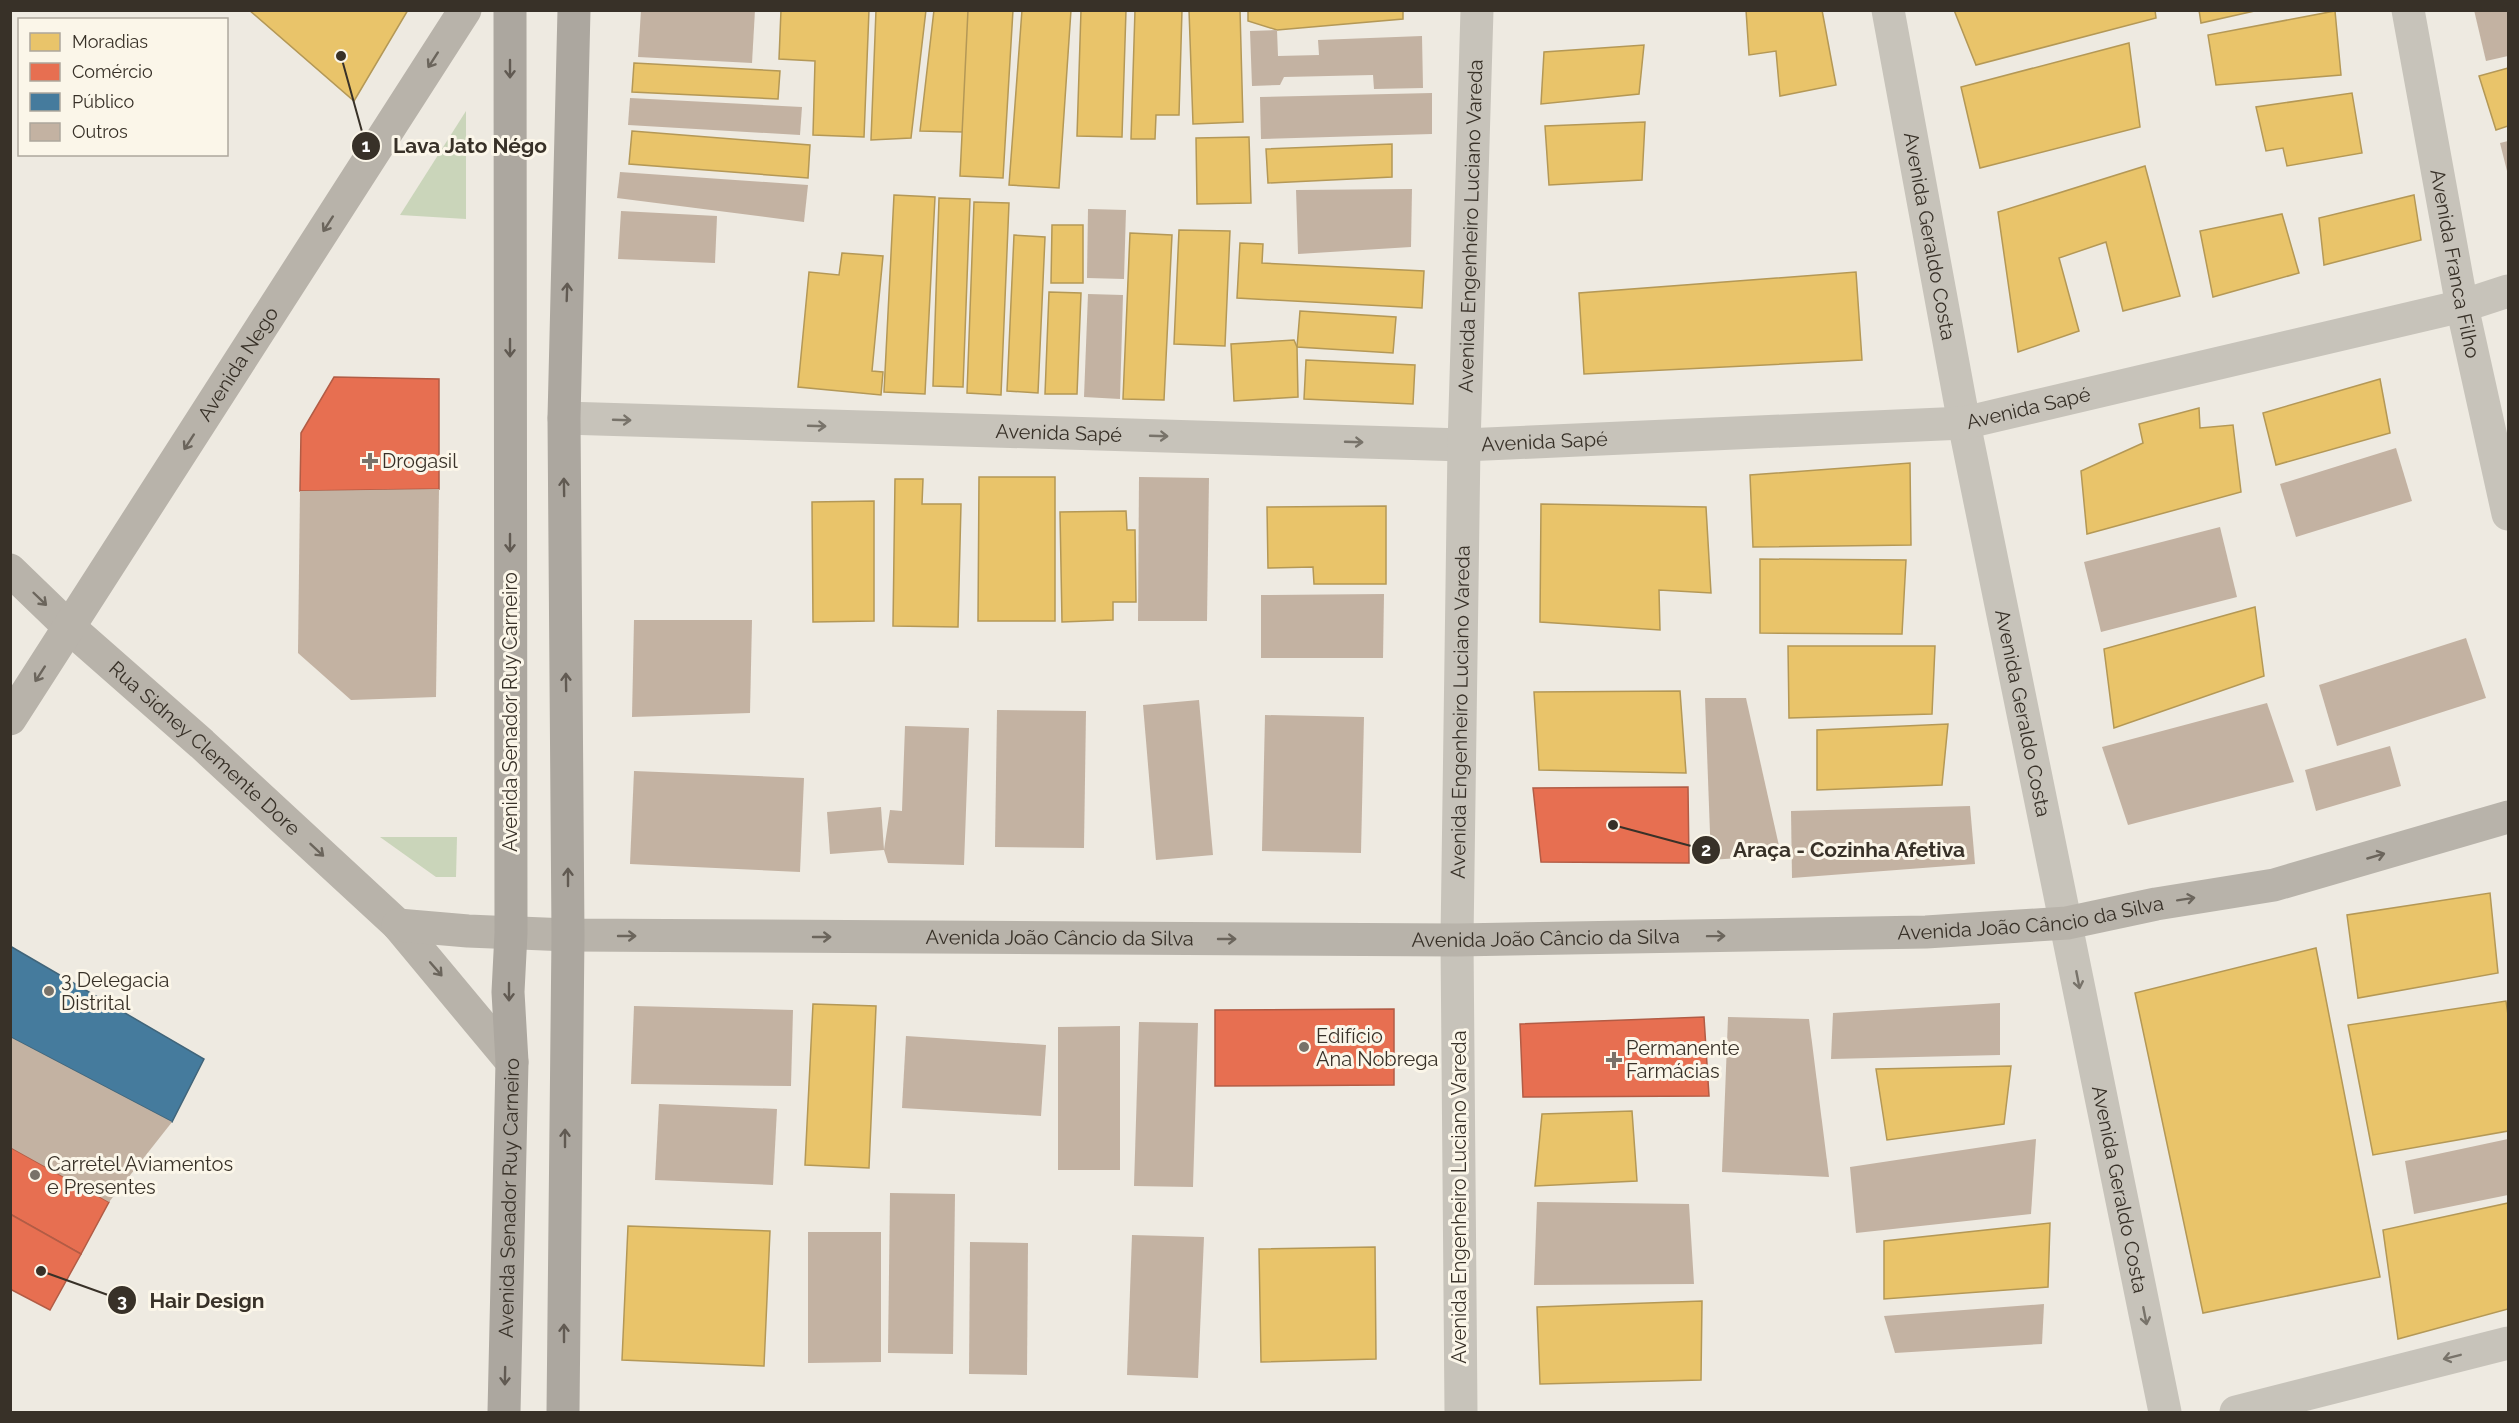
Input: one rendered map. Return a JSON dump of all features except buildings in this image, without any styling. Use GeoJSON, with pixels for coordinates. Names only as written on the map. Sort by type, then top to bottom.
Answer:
{"type":"FeatureCollection","features":[{"type":"Feature","properties":{"kind":"main road","name":"Avenida Nego"},"geometry":{"type":"LineString","coordinates":[[10,719],[465,10]]}},
{"type":"Feature","properties":{"kind":"main road","name":"Avenida Senador Ruy Carneiro"},"geometry":{"type":"LineString","coordinates":[[504,1413],[512,1062],[508,993],[511,933],[510,10]]}},
{"type":"Feature","properties":{"kind":"main road"},"geometry":{"type":"LineString","coordinates":[[563,1413],[568,935],[564,418],[574,10]]}},
{"type":"Feature","properties":{"kind":"main road","name":"Rua Sidney Clemente Dore"},"geometry":{"type":"LineString","coordinates":[[10,570],[70,628],[202,744],[398,925],[512,1062]]}},
{"type":"Feature","properties":{"kind":"main road","name":"Avenida João Câncio da Silva"},"geometry":{"type":"LineString","coordinates":[[568,935],[1457,940],[1926,932],[2067,923],[2156,904],[2274,885],[2508,817]]}},
{"type":"Feature","properties":{"kind":"main road"},"geometry":{"type":"LineString","coordinates":[[398,925],[568,935]]}},
{"type":"Feature","properties":{"kind":"street","name":"Avenida Engenheiro Luciano Vareda"},"geometry":{"type":"LineString","coordinates":[[1461,1413],[1457,940],[1464,445],[1477,10]]}},
{"type":"Feature","properties":{"kind":"street","name":"Avenida Geraldo Costa"},"geometry":{"type":"LineString","coordinates":[[1888,10],[1964,423],[2165,1413]]}},
{"type":"Feature","properties":{"kind":"street","name":"Avenida Franca Filho"},"geometry":{"type":"LineString","coordinates":[[2408,10],[2462,306],[2508,514]]}},
{"type":"Feature","properties":{"kind":"street","name":"Avenida Sapé"},"geometry":{"type":"LineString","coordinates":[[564,418],[1464,445],[1964,423],[2462,306],[2508,291]]}},
{"type":"Feature","properties":{"kind":"street"},"geometry":{"type":"LineString","coordinates":[[2236,1413],[2508,1343]]}},
{"type":"Feature","properties":{"kind":"green space"},"geometry":{"type":"Polygon","coordinates":[[[466,111],[466,219],[400,215],[466,111]]]}},
{"type":"Feature","properties":{"kind":"green space"},"geometry":{"type":"Polygon","coordinates":[[[380,837],[457,837],[456,877],[436,877],[380,837]]]}},
{"type":"Feature","properties":{"kind":"place","name":"Lava Jato Négo"},"geometry":{"type":"Point","coordinates":[341,56]}},
{"type":"Feature","properties":{"kind":"place","name":"Drogasil"},"geometry":{"type":"Point","coordinates":[370,461]}},
{"type":"Feature","properties":{"kind":"place","name":"Araça - Cozinha Afetiva"},"geometry":{"type":"Point","coordinates":[1613,825]}},
{"type":"Feature","properties":{"kind":"place","name":"3 Delegacia Distrital"},"geometry":{"type":"Point","coordinates":[49,991]}},
{"type":"Feature","properties":{"kind":"place","name":"Edifício Ana Nobrega"},"geometry":{"type":"Point","coordinates":[1304,1047]}},
{"type":"Feature","properties":{"kind":"place","name":"Permanente Farmácias"},"geometry":{"type":"Point","coordinates":[1614,1060]}},
{"type":"Feature","properties":{"kind":"place","name":"Carretel Aviamentos e Presentes"},"geometry":{"type":"Point","coordinates":[35,1175]}},
{"type":"Feature","properties":{"kind":"place","name":"Hair Design"},"geometry":{"type":"Point","coordinates":[41,1271]}}]}
